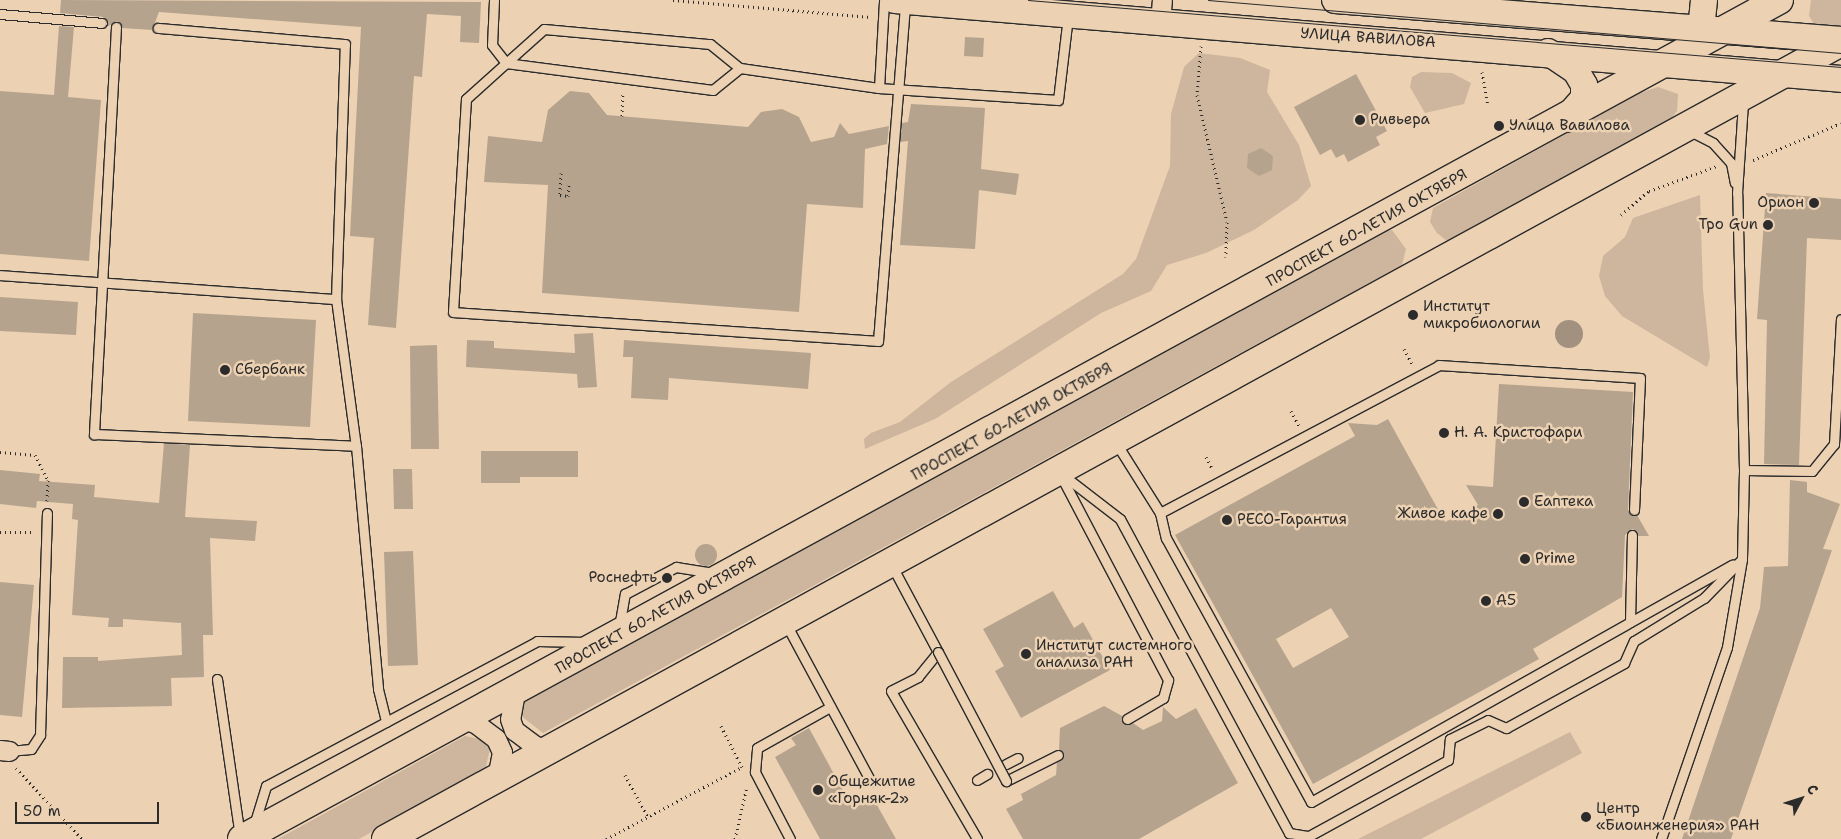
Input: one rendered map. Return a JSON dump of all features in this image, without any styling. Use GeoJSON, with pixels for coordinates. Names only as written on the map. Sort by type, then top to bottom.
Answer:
{"type":"FeatureCollection","features":[{"type":"Feature","properties":{"kind":"main road","name":"УЛИЦА ВАВИЛОВА"},"geometry":{"type":"LineString","coordinates":[[895,0],[1068,14],[1161,11],[1548,52],[1841,78]]}},
{"type":"Feature","properties":{"kind":"main road"},"geometry":{"type":"LineString","coordinates":[[1335,0],[1841,41]]}},
{"type":"Feature","properties":{"kind":"main road"},"geometry":{"type":"LineString","coordinates":[[1704,0],[1713,30]]}},
{"type":"Feature","properties":{"kind":"main road","name":"ПРОСПЕКТ 60-ЛЕТИЯ ОКТЯБРЯ"},"geometry":{"type":"LineString","coordinates":[[244,837],[515,692],[1564,121],[1664,63],[1713,30],[1779,0]]}},
{"type":"Feature","properties":{"kind":"main road"},"geometry":{"type":"LineString","coordinates":[[388,839],[551,748],[1115,442],[1841,41]]}},
{"type":"Feature","properties":{"kind":"main road"},"geometry":{"type":"LineString","coordinates":[[1548,52],[1576,71],[1584,85],[1584,98],[1564,121]]}},
{"type":"Feature","properties":{"kind":"street"},"geometry":{"type":"LineString","coordinates":[[515,692],[510,719],[514,730],[534,746],[551,748]]}},
{"type":"Feature","properties":{"kind":"street"},"geometry":{"type":"LineString","coordinates":[[462,719],[475,722],[496,739],[502,752],[498,778]]}},
{"type":"Feature","properties":{"kind":"lane"},"geometry":{"type":"LineString","coordinates":[[494,0],[492,45],[506,63],[713,90],[740,68]]}},
{"type":"Feature","properties":{"kind":"lane"},"geometry":{"type":"LineString","coordinates":[[895,0],[899,88],[878,340],[452,312],[466,99],[544,29],[710,44],[740,68],[879,88],[899,88],[1058,100],[1068,14]]}},
{"type":"Feature","properties":{"kind":"lane"},"geometry":{"type":"LineString","coordinates":[[879,88],[895,0]]}},
{"type":"Feature","properties":{"kind":"lane"},"geometry":{"type":"LineString","coordinates":[[0,14],[102,22]]}},
{"type":"Feature","properties":{"kind":"lane"},"geometry":{"type":"LineString","coordinates":[[116,28],[99,284],[94,434],[356,446]]}},
{"type":"Feature","properties":{"kind":"lane"},"geometry":{"type":"LineString","coordinates":[[158,28],[344,44],[336,300],[356,446],[378,688],[386,722]]}},
{"type":"Feature","properties":{"kind":"lane"},"geometry":{"type":"LineString","coordinates":[[1661,839],[1728,647],[1742,559],[1744,470],[1737,192],[1744,95]]}},
{"type":"Feature","properties":{"kind":"lane"},"geometry":{"type":"LineString","coordinates":[[1686,128],[1713,143],[1731,163],[1737,192]]}},
{"type":"Feature","properties":{"kind":"lane"},"geometry":{"type":"LineString","coordinates":[[0,275],[99,284],[336,300]]}},
{"type":"Feature","properties":{"kind":"lane"},"geometry":{"type":"LineString","coordinates":[[1744,470],[1812,471],[1837,444],[1841,319]]}},
{"type":"Feature","properties":{"kind":"lane"},"geometry":{"type":"LineString","coordinates":[[1160,513],[1439,364],[1640,378],[1634,510]]}},
{"type":"Feature","properties":{"kind":"lane"},"geometry":{"type":"LineString","coordinates":[[1115,442],[1160,513],[1166,538],[1311,802],[1742,559]]}},
{"type":"Feature","properties":{"kind":"lane"},"geometry":{"type":"LineString","coordinates":[[1059,472],[1120,518],[1289,833],[1309,836],[1448,760],[1450,739],[1488,720],[1506,728],[1624,662],[1634,641],[1704,598],[1742,559]]}},
{"type":"Feature","properties":{"kind":"lane"},"geometry":{"type":"LineString","coordinates":[[1059,472],[1087,520],[1095,546],[1168,680],[1162,698],[1127,719]]}},
{"type":"Feature","properties":{"kind":"lane"},"geometry":{"type":"LineString","coordinates":[[6,754],[31,749],[40,735],[47,513]]}},
{"type":"Feature","properties":{"kind":"lane"},"geometry":{"type":"LineString","coordinates":[[1630,622],[1632,535]]}},
{"type":"Feature","properties":{"kind":"lane"},"geometry":{"type":"LineString","coordinates":[[891,564],[1006,781],[1058,755]]}},
{"type":"Feature","properties":{"kind":"lane"},"geometry":{"type":"LineString","coordinates":[[784,622],[871,782]]}},
{"type":"Feature","properties":{"kind":"lane"},"geometry":{"type":"LineString","coordinates":[[244,837],[266,786],[537,641],[612,639]]}},
{"type":"Feature","properties":{"kind":"lane"},"geometry":{"type":"LineString","coordinates":[[938,652],[918,677],[892,690],[977,839]]}},
{"type":"Feature","properties":{"kind":"lane"},"geometry":{"type":"LineString","coordinates":[[217,679],[244,837]]}},
{"type":"Feature","properties":{"kind":"lane"},"geometry":{"type":"LineString","coordinates":[[790,839],[755,772],[757,748],[830,707]]}},
{"type":"Feature","properties":{"kind":"lane"},"geometry":{"type":"LineString","coordinates":[[1006,764],[1018,758]]}},
{"type":"Feature","properties":{"kind":"lane"},"geometry":{"type":"LineString","coordinates":[[977,780],[987,774]]}},
{"type":"Feature","properties":{"kind":"path"},"geometry":{"type":"LineString","coordinates":[[1201,43],[1197,95],[1227,222],[1226,257]]}},
{"type":"Feature","properties":{"kind":"path"},"geometry":{"type":"LineString","coordinates":[[1481,67],[1488,105]]}},
{"type":"Feature","properties":{"kind":"path"},"geometry":{"type":"LineString","coordinates":[[622,116],[624,78]]}},
{"type":"Feature","properties":{"kind":"path"},"geometry":{"type":"LineString","coordinates":[[561,173],[560,196],[568,196],[569,185]]}},
{"type":"Feature","properties":{"kind":"path"},"geometry":{"type":"LineString","coordinates":[[0,452],[35,455],[48,480],[47,513]]}},
{"type":"Feature","properties":{"kind":"path"},"geometry":{"type":"LineString","coordinates":[[0,532],[46,533]]}},
{"type":"Feature","properties":{"kind":"path"},"geometry":{"type":"LineString","coordinates":[[720,724],[745,773]]}},
{"type":"Feature","properties":{"kind":"path"},"geometry":{"type":"LineString","coordinates":[[6,754],[82,839]]}},
{"type":"Feature","properties":{"kind":"path"},"geometry":{"type":"LineString","coordinates":[[606,839],[742,767]]}},
{"type":"Feature","properties":{"kind":"path"},"geometry":{"type":"LineString","coordinates":[[625,775],[648,817]]}},
{"type":"Feature","properties":{"kind":"path"},"geometry":{"type":"LineString","coordinates":[[735,839],[748,779]]}},
{"type":"Feature","properties":{"kind":"shaded area"},"geometry":{"type":"Polygon","coordinates":[[[1811,0],[1841,0],[1841,25],[1815,25],[1809,16],[1811,0]]]}},
{"type":"Feature","properties":{"kind":"shaded area"},"geometry":{"type":"Polygon","coordinates":[[[1199,53],[1240,58],[1270,70],[1267,92],[1299,145],[1311,186],[1298,200],[1254,230],[1206,253],[1167,265],[1151,291],[1101,313],[935,419],[865,449],[864,439],[871,433],[900,422],[951,382],[1123,274],[1136,259],[1170,166],[1171,114],[1184,67],[1199,53]]]}},
{"type":"Feature","properties":{"kind":"shaded area"},"geometry":{"type":"Polygon","coordinates":[[[1421,72],[1452,73],[1471,83],[1464,104],[1425,113],[1410,87],[1412,77],[1421,72]]]}},
{"type":"Feature","properties":{"kind":"shaded area"},"geometry":{"type":"Polygon","coordinates":[[[1658,87],[1678,94],[1677,111],[1666,125],[1459,239],[1446,240],[1437,233],[1430,222],[1433,208],[1639,93],[1658,87]]]}},
{"type":"Feature","properties":{"kind":"shaded area"},"geometry":{"type":"Polygon","coordinates":[[[1700,195],[1703,290],[1710,358],[1707,367],[1622,316],[1605,296],[1599,276],[1603,256],[1625,237],[1633,218],[1700,195]]]}},
{"type":"Feature","properties":{"kind":"shaded area"},"geometry":{"type":"Polygon","coordinates":[[[1392,230],[1406,249],[1402,265],[543,733],[520,715],[524,698],[1378,232],[1392,230]]]}},
{"type":"Feature","properties":{"kind":"shaded area"},"geometry":{"type":"Polygon","coordinates":[[[1569,320],[1579,324],[1583,334],[1579,344],[1569,348],[1559,344],[1555,334],[1559,324],[1569,320]]]}},
{"type":"Feature","properties":{"kind":"shaded area"},"geometry":{"type":"Polygon","coordinates":[[[1570,732],[1582,753],[1421,839],[1358,839],[1570,732]]]}},
{"type":"Feature","properties":{"kind":"shaded area"},"geometry":{"type":"Polygon","coordinates":[[[465,736],[484,740],[490,749],[485,770],[359,839],[278,839],[465,736]]]}},
{"type":"Feature","properties":{"kind":"building"},"geometry":{"type":"Polygon","coordinates":[[[61,0],[481,2],[479,43],[460,42],[461,16],[427,14],[422,77],[414,76],[396,328],[368,325],[374,238],[350,236],[361,27],[159,12],[152,30],[122,28],[117,21],[107,27],[103,17],[60,13],[61,0]]]}},
{"type":"Feature","properties":{"kind":"building"},"geometry":{"type":"Polygon","coordinates":[[[59,26],[74,27],[68,97],[101,100],[89,261],[0,254],[0,91],[54,95],[59,26]]]}},
{"type":"Feature","properties":{"kind":"building"},"geometry":{"type":"Polygon","coordinates":[[[965,37],[984,38],[983,57],[964,56],[965,37]]]}},
{"type":"Feature","properties":{"kind":"building"},"geometry":{"type":"Polygon","coordinates":[[[1356,74],[1387,131],[1376,137],[1380,145],[1348,162],[1344,154],[1336,158],[1331,149],[1320,155],[1294,107],[1356,74]]]}},
{"type":"Feature","properties":{"kind":"building"},"geometry":{"type":"Polygon","coordinates":[[[570,91],[589,93],[607,115],[748,127],[761,112],[782,109],[799,117],[811,142],[834,137],[840,123],[849,134],[889,126],[887,144],[865,149],[863,208],[807,204],[799,312],[542,293],[548,185],[484,182],[488,136],[542,142],[548,110],[570,91]]]}},
{"type":"Feature","properties":{"kind":"building"},"geometry":{"type":"Polygon","coordinates":[[[911,104],[985,108],[981,169],[1019,174],[1016,195],[979,190],[975,249],[900,245],[908,141],[900,142],[902,123],[908,122],[911,104]]]}},
{"type":"Feature","properties":{"kind":"building"},"geometry":{"type":"Polygon","coordinates":[[[1261,148],[1273,156],[1272,170],[1259,176],[1247,168],[1248,154],[1261,148]]]}},
{"type":"Feature","properties":{"kind":"building"},"geometry":{"type":"Polygon","coordinates":[[[1766,193],[1841,199],[1841,240],[1807,238],[1799,465],[1764,464],[1767,320],[1757,319],[1766,193]]]}},
{"type":"Feature","properties":{"kind":"building"},"geometry":{"type":"Polygon","coordinates":[[[0,297],[78,302],[76,335],[0,331],[0,297]]]}},
{"type":"Feature","properties":{"kind":"building"},"geometry":{"type":"Polygon","coordinates":[[[193,313],[316,320],[310,427],[188,421],[193,313]]]}},
{"type":"Feature","properties":{"kind":"building"},"geometry":{"type":"Polygon","coordinates":[[[593,333],[597,387],[578,388],[577,374],[466,367],[467,340],[494,341],[494,348],[575,353],[574,334],[593,333]]]}},
{"type":"Feature","properties":{"kind":"building"},"geometry":{"type":"Polygon","coordinates":[[[624,340],[811,353],[808,389],[669,378],[668,400],[631,398],[633,357],[623,357],[624,340]]]}},
{"type":"Feature","properties":{"kind":"building"},"geometry":{"type":"Polygon","coordinates":[[[437,345],[439,449],[411,449],[410,346],[437,345]]]}},
{"type":"Feature","properties":{"kind":"building"},"geometry":{"type":"Polygon","coordinates":[[[1499,384],[1633,392],[1628,510],[1637,515],[1649,536],[1638,536],[1633,529],[1625,535],[1622,597],[1533,649],[1539,659],[1313,784],[1175,535],[1355,436],[1348,423],[1377,425],[1388,419],[1445,522],[1478,505],[1466,485],[1493,487],[1499,384]],[[1331,608],[1276,639],[1293,668],[1349,637],[1331,608]]]}},
{"type":"Feature","properties":{"kind":"building"},"geometry":{"type":"Polygon","coordinates":[[[164,443],[190,445],[185,517],[257,521],[255,541],[210,538],[213,635],[203,635],[204,677],[171,678],[172,706],[62,708],[63,657],[98,657],[98,661],[182,655],[181,623],[123,619],[123,627],[108,627],[109,618],[72,615],[78,520],[72,519],[73,504],[37,501],[36,508],[0,504],[0,470],[40,474],[39,481],[95,485],[94,497],[159,503],[164,443]]]}},
{"type":"Feature","properties":{"kind":"building"},"geometry":{"type":"Polygon","coordinates":[[[481,451],[578,451],[578,477],[520,477],[520,483],[481,483],[481,451]]]}},
{"type":"Feature","properties":{"kind":"building"},"geometry":{"type":"Polygon","coordinates":[[[393,469],[412,469],[413,509],[394,509],[393,469]]]}},
{"type":"Feature","properties":{"kind":"building"},"geometry":{"type":"Polygon","coordinates":[[[1790,480],[1807,482],[1807,492],[1840,504],[1823,549],[1832,550],[1731,839],[1682,839],[1760,608],[1764,567],[1788,566],[1790,480]]]}},
{"type":"Feature","properties":{"kind":"building"},"geometry":{"type":"Polygon","coordinates":[[[706,544],[714,547],[717,555],[714,563],[706,566],[698,563],[695,555],[698,547],[706,544]]]}},
{"type":"Feature","properties":{"kind":"building"},"geometry":{"type":"Polygon","coordinates":[[[413,551],[418,665],[388,666],[384,552],[413,551]]]}},
{"type":"Feature","properties":{"kind":"building"},"geometry":{"type":"Polygon","coordinates":[[[0,582],[34,585],[22,717],[0,715],[0,582]]]}},
{"type":"Feature","properties":{"kind":"building"},"geometry":{"type":"Polygon","coordinates":[[[1053,591],[1074,628],[1083,622],[1110,670],[1021,718],[995,671],[1004,666],[983,629],[1053,591]]]}},
{"type":"Feature","properties":{"kind":"building"},"geometry":{"type":"Polygon","coordinates":[[[1104,706],[1122,716],[1124,724],[1133,723],[1143,730],[1162,721],[1163,707],[1176,719],[1196,708],[1238,783],[1139,839],[1023,839],[1006,809],[1023,800],[1021,794],[1056,775],[1057,762],[1064,756],[1059,749],[1060,728],[1104,706]]]}},
{"type":"Feature","properties":{"kind":"building","name":"Общежитие «Горняк-2»"},"geometry":{"type":"Polygon","coordinates":[[[809,728],[853,809],[873,798],[896,839],[820,839],[775,757],[796,745],[791,738],[809,728]]]}},
{"type":"Feature","properties":{"kind":"tram line"},"geometry":{"type":"LineString","coordinates":[[1028,0],[1841,67]]}},
{"type":"Feature","properties":{"kind":"tram line"},"geometry":{"type":"LineString","coordinates":[[1208,0],[1841,53]]}},
{"type":"Feature","properties":{"kind":"place","name":"Ривьера"},"geometry":{"type":"Point","coordinates":[1360,120]}},
{"type":"Feature","properties":{"kind":"place","name":"Улица Вавилова"},"geometry":{"type":"Point","coordinates":[1499,126]}},
{"type":"Feature","properties":{"kind":"place","name":"Орион"},"geometry":{"type":"Point","coordinates":[1814,203]}},
{"type":"Feature","properties":{"kind":"place","name":"Tpo Gun"},"geometry":{"type":"Point","coordinates":[1768,225]}},
{"type":"Feature","properties":{"kind":"place","name":"Институт микробиологии"},"geometry":{"type":"Point","coordinates":[1413,315]}},
{"type":"Feature","properties":{"kind":"place","name":"Сбербанк"},"geometry":{"type":"Point","coordinates":[225,370]}},
{"type":"Feature","properties":{"kind":"place","name":"Н. А. Кристофари"},"geometry":{"type":"Point","coordinates":[1444,433]}},
{"type":"Feature","properties":{"kind":"place","name":"Еаптека"},"geometry":{"type":"Point","coordinates":[1524,502]}},
{"type":"Feature","properties":{"kind":"place","name":"Живое кафе"},"geometry":{"type":"Point","coordinates":[1498,514]}},
{"type":"Feature","properties":{"kind":"place","name":"РЕСО-Гарантия"},"geometry":{"type":"Point","coordinates":[1227,520]}},
{"type":"Feature","properties":{"kind":"place","name":"Prime"},"geometry":{"type":"Point","coordinates":[1525,559]}},
{"type":"Feature","properties":{"kind":"place","name":"Роснефть"},"geometry":{"type":"Point","coordinates":[667,578]}},
{"type":"Feature","properties":{"kind":"place","name":"А5"},"geometry":{"type":"Point","coordinates":[1486,601]}},
{"type":"Feature","properties":{"kind":"place","name":"Институт системного анализа РАН"},"geometry":{"type":"Point","coordinates":[1026,654]}},
{"type":"Feature","properties":{"kind":"place","name":"Общежитие «Горняк-2»"},"geometry":{"type":"Point","coordinates":[818,790]}},
{"type":"Feature","properties":{"kind":"place","name":"Центр «Биоинженерия» РАН"},"geometry":{"type":"Point","coordinates":[1586,817]}}]}
